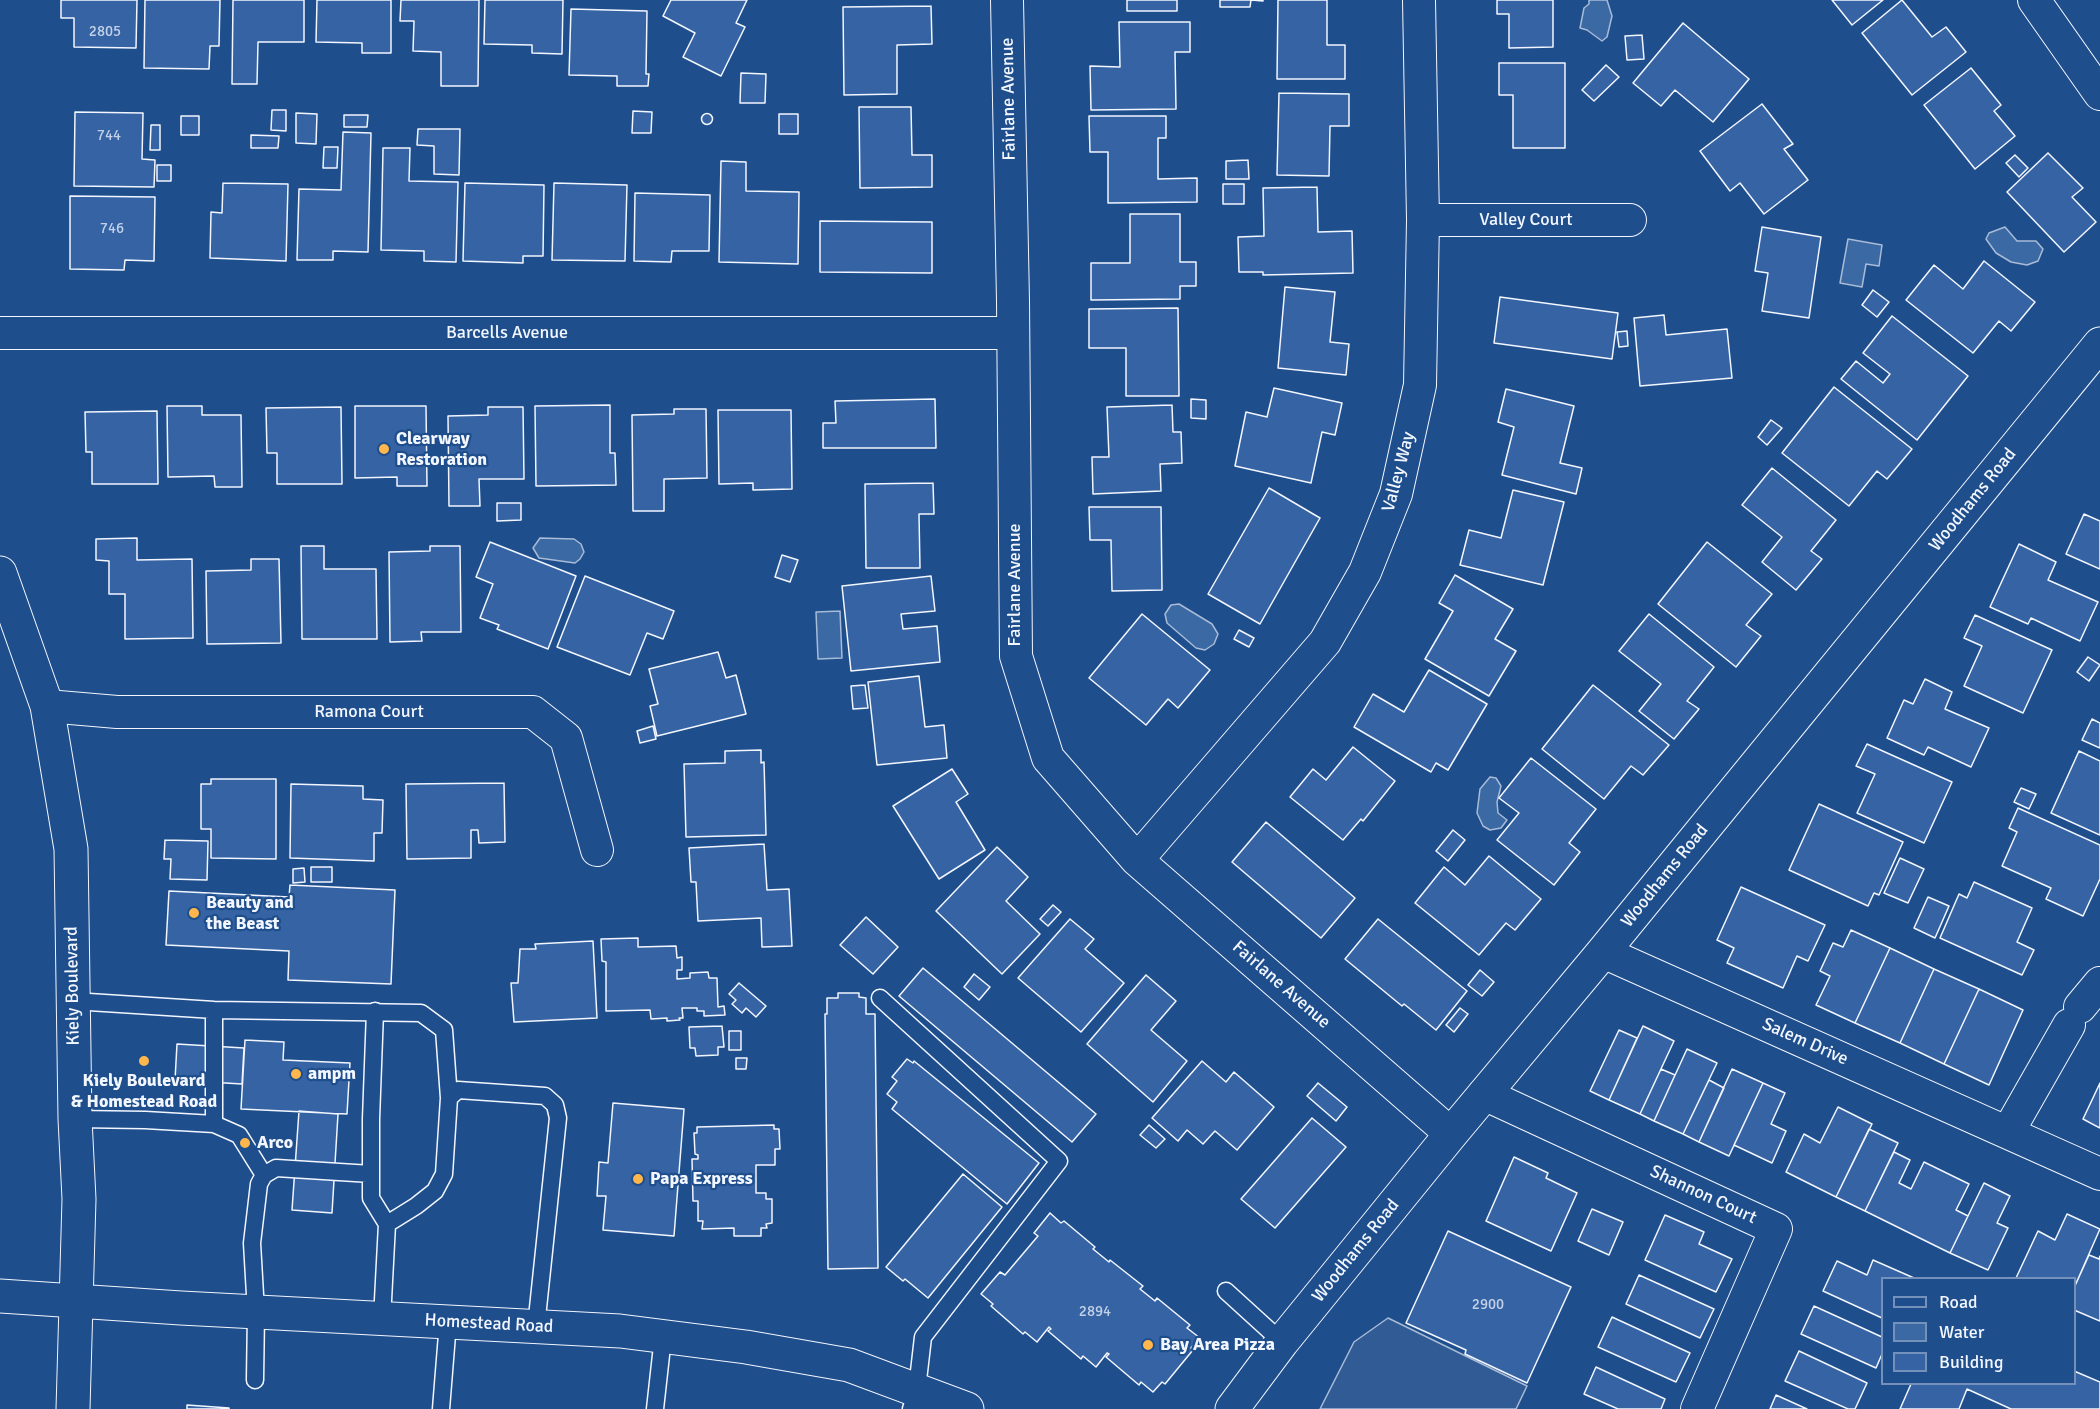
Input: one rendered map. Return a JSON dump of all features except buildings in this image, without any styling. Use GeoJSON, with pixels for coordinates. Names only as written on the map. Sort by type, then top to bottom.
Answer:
{"type":"FeatureCollection","features":[{"type":"Feature","properties":{"kind":"main road","name":"Woodhams Road"},"geometry":{"type":"LineString","coordinates":[[1232,1409],[1282,1342],[1451,1134],[2100,344]]}},
{"type":"Feature","properties":{"kind":"main road","name":"Kiely Boulevard"},"geometry":{"type":"LineString","coordinates":[[0,573],[47,706],[71,849],[75,1119],[79,1199],[72,1409]]}},
{"type":"Feature","properties":{"kind":"main road","name":"Homestead Road"},"geometry":{"type":"LineString","coordinates":[[0,1296],[620,1331],[746,1347],[849,1365],[914,1399],[968,1409]]}},
{"type":"Feature","properties":{"kind":"street","name":"Fairlane Avenue"},"geometry":{"type":"LineString","coordinates":[[1007,0],[1016,656],[1048,758],[1137,860],[1451,1134]]}},
{"type":"Feature","properties":{"kind":"street","name":"Valley Way"},"geometry":{"type":"LineString","coordinates":[[1137,860],[1325,642],[1365,572],[1396,494],[1420,385],[1423,220],[1419,0]]}},
{"type":"Feature","properties":{"kind":"street"},"geometry":{"type":"LineString","coordinates":[[2034,0],[2100,94]]}},
{"type":"Feature","properties":{"kind":"street","name":"Valley Court"},"geometry":{"type":"LineString","coordinates":[[1423,220],[1630,220]]}},
{"type":"Feature","properties":{"kind":"street","name":"Barcells Avenue"},"geometry":{"type":"LineString","coordinates":[[0,333],[1013,333]]}},
{"type":"Feature","properties":{"kind":"street","name":"Ramona Court"},"geometry":{"type":"LineString","coordinates":[[47,706],[117,712],[533,712],[566,738],[597,850]]}},
{"type":"Feature","properties":{"kind":"street","name":"Salem Drive"},"geometry":{"type":"LineString","coordinates":[[1602,952],[2100,1174]]}},
{"type":"Feature","properties":{"kind":"street"},"geometry":{"type":"LineString","coordinates":[[2008,1132],[2075,1016],[2100,983]]}},
{"type":"Feature","properties":{"kind":"street","name":"Shannon Court"},"geometry":{"type":"LineString","coordinates":[[1484,1094],[1776,1229],[1697,1409]]}},
{"type":"Feature","properties":{"kind":"lane"},"geometry":{"type":"LineString","coordinates":[[880,998],[1059,1161],[923,1337],[914,1399]]}},
{"type":"Feature","properties":{"kind":"lane"},"geometry":{"type":"LineString","coordinates":[[73,1001],[214,1010],[421,1013],[444,1030],[449,1098],[444,1174],[435,1191],[387,1224]]}},
{"type":"Feature","properties":{"kind":"lane"},"geometry":{"type":"LineString","coordinates":[[213,1124],[214,1010]]}},
{"type":"Feature","properties":{"kind":"lane"},"geometry":{"type":"LineString","coordinates":[[375,1011],[371,1198],[387,1224],[382,1319]]}},
{"type":"Feature","properties":{"kind":"lane"},"geometry":{"type":"LineString","coordinates":[[449,1098],[458,1090],[545,1096],[555,1105],[558,1118],[536,1327]]}},
{"type":"Feature","properties":{"kind":"lane"},"geometry":{"type":"LineString","coordinates":[[75,1119],[213,1124],[239,1135],[264,1175]]}},
{"type":"Feature","properties":{"kind":"lane"},"geometry":{"type":"LineString","coordinates":[[255,1380],[256,1312],[252,1243],[259,1184],[264,1175],[276,1168],[372,1174]]}},
{"type":"Feature","properties":{"kind":"lane"},"geometry":{"type":"LineString","coordinates":[[1226,1291],[1282,1342]]}},
{"type":"Feature","properties":{"kind":"lane"},"geometry":{"type":"LineString","coordinates":[[441,1409],[448,1322]]}},
{"type":"Feature","properties":{"kind":"lane"},"geometry":{"type":"LineString","coordinates":[[654,1409],[663,1337]]}},
{"type":"Feature","properties":{"kind":"shaded area"},"geometry":{"type":"Polygon","coordinates":[[[1388,1318],[1527,1386],[1516,1409],[1320,1409],[1354,1342],[1388,1318]]]}},
{"type":"Feature","properties":{"kind":"water"},"geometry":{"type":"Polygon","coordinates":[[[1589,0],[1607,0],[1612,16],[1607,37],[1602,41],[1587,30],[1580,28],[1584,8],[1589,4],[1589,0]]]}},
{"type":"Feature","properties":{"kind":"water"},"geometry":{"type":"Polygon","coordinates":[[[2005,227],[2017,241],[2036,241],[2043,249],[2038,261],[2027,265],[2011,262],[1996,253],[1986,239],[1989,233],[2005,227]]]}},
{"type":"Feature","properties":{"kind":"water"},"geometry":{"type":"Polygon","coordinates":[[[1848,239],[1882,245],[1879,266],[1866,264],[1862,287],[1840,283],[1848,239]]]}},
{"type":"Feature","properties":{"kind":"water"},"geometry":{"type":"Polygon","coordinates":[[[540,538],[574,539],[581,544],[584,552],[575,563],[539,558],[533,548],[540,538]]]}},
{"type":"Feature","properties":{"kind":"water"},"geometry":{"type":"Polygon","coordinates":[[[1179,604],[1212,624],[1218,634],[1214,644],[1205,650],[1196,648],[1167,623],[1165,614],[1171,605],[1179,604]]]}},
{"type":"Feature","properties":{"kind":"water"},"geometry":{"type":"Polygon","coordinates":[[[840,611],[842,658],[818,659],[816,612],[840,611]]]}},
{"type":"Feature","properties":{"kind":"water"},"geometry":{"type":"Polygon","coordinates":[[[1490,777],[1496,778],[1501,786],[1497,802],[1498,813],[1507,820],[1501,828],[1490,830],[1483,826],[1477,813],[1480,789],[1490,777]]]}},
{"type":"Feature","properties":{"kind":"place","name":"Clearway Restoration"},"geometry":{"type":"Point","coordinates":[384,449]}},
{"type":"Feature","properties":{"kind":"place","name":"Beauty and the Beast"},"geometry":{"type":"Point","coordinates":[194,913]}},
{"type":"Feature","properties":{"kind":"place","name":"Kiely Boulevard & Homestead Road"},"geometry":{"type":"Point","coordinates":[144,1061]}},
{"type":"Feature","properties":{"kind":"place","name":"ampm"},"geometry":{"type":"Point","coordinates":[296,1074]}},
{"type":"Feature","properties":{"kind":"place","name":"Arco"},"geometry":{"type":"Point","coordinates":[245,1143]}},
{"type":"Feature","properties":{"kind":"place","name":"Papa Express"},"geometry":{"type":"Point","coordinates":[638,1179]}},
{"type":"Feature","properties":{"kind":"place","name":"Bay Area Pizza"},"geometry":{"type":"Point","coordinates":[1148,1345]}}]}
